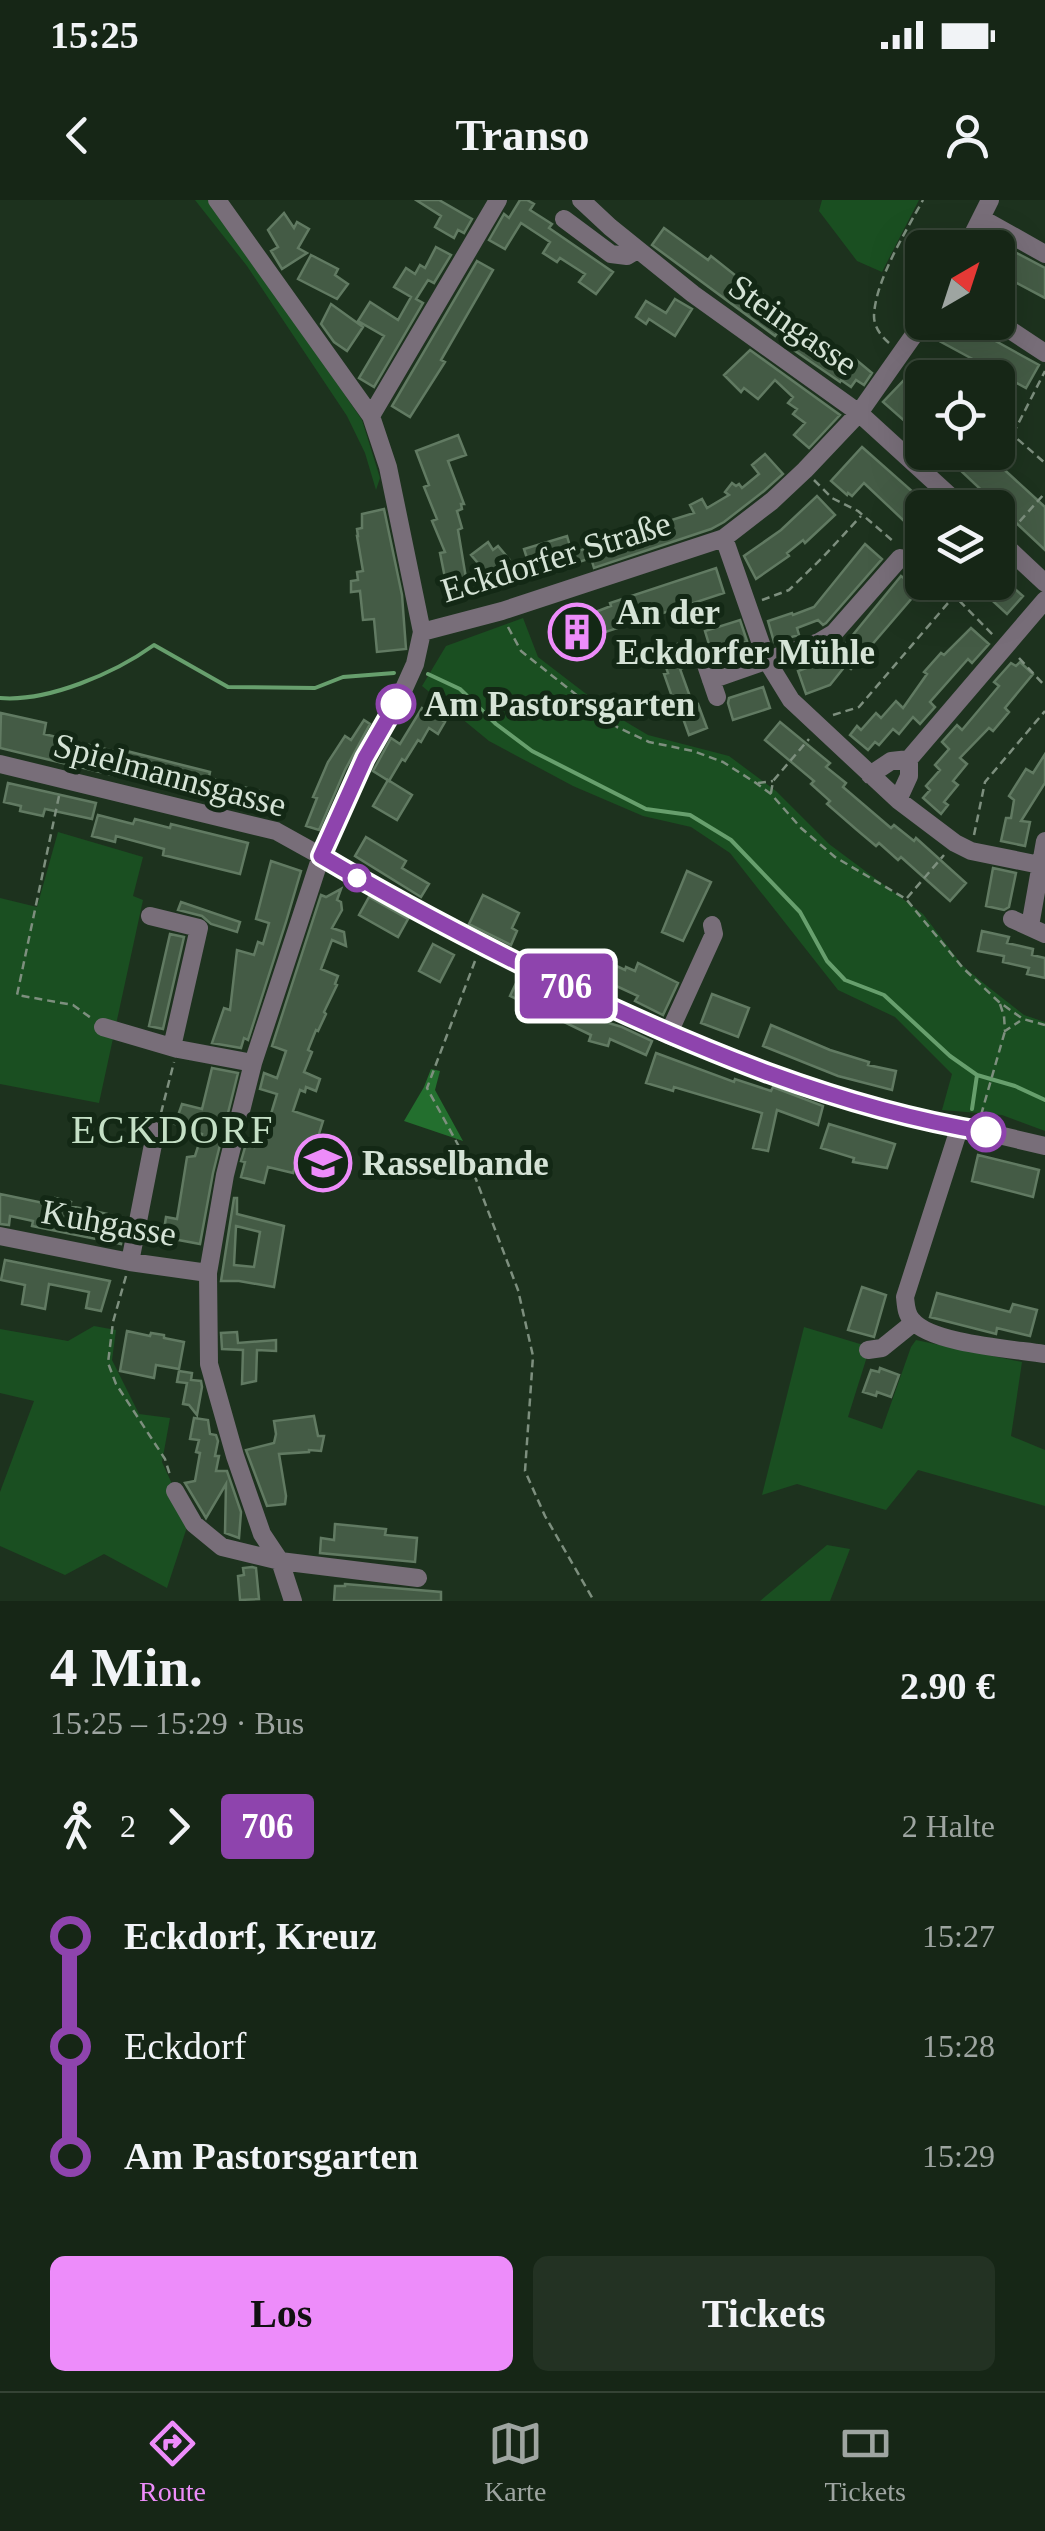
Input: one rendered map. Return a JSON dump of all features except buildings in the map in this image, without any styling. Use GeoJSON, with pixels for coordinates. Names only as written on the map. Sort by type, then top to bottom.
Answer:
{"type":"FeatureCollection","features":[{"type":"Feature","properties":{"kind":"street"},"geometry":{"type":"LineString","coordinates":[[217,200],[371,416],[388,467],[422,632]]}},
{"type":"Feature","properties":{"kind":"street"},"geometry":{"type":"LineString","coordinates":[[371,416],[498,200]]}},
{"type":"Feature","properties":{"kind":"street","name":"Steingasse"},"geometry":{"type":"LineString","coordinates":[[581,200],[693,294],[860,412],[944,490]]}},
{"type":"Feature","properties":{"kind":"street"},"geometry":{"type":"LineString","coordinates":[[975,230],[990,200]]}},
{"type":"Feature","properties":{"kind":"street"},"geometry":{"type":"LineString","coordinates":[[981,218],[1045,254]]}},
{"type":"Feature","properties":{"kind":"street"},"geometry":{"type":"LineString","coordinates":[[564,219],[610,254],[627,256],[638,250]]}},
{"type":"Feature","properties":{"kind":"street"},"geometry":{"type":"LineString","coordinates":[[1015,333],[1045,352]]}},
{"type":"Feature","properties":{"kind":"street","name":"Eckdorfer Straße"},"geometry":{"type":"LineString","coordinates":[[293,1601],[280,1561],[262,1534],[209,1364],[208,1273],[225,1175],[254,1062],[321,856],[365,758],[415,664],[422,632],[502,611],[724,538],[805,470],[860,412],[911,340]]}},
{"type":"Feature","properties":{"kind":"street"},"geometry":{"type":"LineString","coordinates":[[724,538],[766,661],[791,700],[898,800],[963,847],[1040,865]]}},
{"type":"Feature","properties":{"kind":"street"},"geometry":{"type":"LineString","coordinates":[[1015,547],[1045,583]]}},
{"type":"Feature","properties":{"kind":"street"},"geometry":{"type":"LineString","coordinates":[[711,680],[834,634],[903,555]]}},
{"type":"Feature","properties":{"kind":"street"},"geometry":{"type":"LineString","coordinates":[[870,775],[891,761],[909,758],[1045,600]]}},
{"type":"Feature","properties":{"kind":"street"},"geometry":{"type":"LineString","coordinates":[[898,800],[909,776],[909,758]]}},
{"type":"Feature","properties":{"kind":"street","name":"Spielmannsgasse"},"geometry":{"type":"LineString","coordinates":[[0,764],[276,832],[481,945],[668,1035],[841,1099],[1045,1146]]}},
{"type":"Feature","properties":{"kind":"street"},"geometry":{"type":"LineString","coordinates":[[1029,926],[1045,841]]}},
{"type":"Feature","properties":{"kind":"street"},"geometry":{"type":"LineString","coordinates":[[150,916],[199,928],[175,1048]]}},
{"type":"Feature","properties":{"kind":"street"},"geometry":{"type":"LineString","coordinates":[[668,1035],[714,934],[712,925]]}},
{"type":"Feature","properties":{"kind":"street"},"geometry":{"type":"LineString","coordinates":[[103,1027],[175,1048],[254,1062]]}},
{"type":"Feature","properties":{"kind":"street"},"geometry":{"type":"LineString","coordinates":[[130,1262],[156,1128]]}},
{"type":"Feature","properties":{"kind":"street"},"geometry":{"type":"LineString","coordinates":[[967,1130],[905,1297],[906,1311],[913,1322],[934,1336],[1045,1354]]}},
{"type":"Feature","properties":{"kind":"street","name":"Kuhgasse"},"geometry":{"type":"LineString","coordinates":[[0,1236],[208,1273]]}},
{"type":"Feature","properties":{"kind":"street"},"geometry":{"type":"LineString","coordinates":[[868,1350],[882,1348],[913,1322]]}},
{"type":"Feature","properties":{"kind":"street"},"geometry":{"type":"LineString","coordinates":[[175,1490],[194,1524],[222,1547],[280,1561],[418,1578]]}},
{"type":"Feature","properties":{"kind":"path"},"geometry":{"type":"LineString","coordinates":[[912,360],[882,337],[874,319],[890,262],[923,200]]}},
{"type":"Feature","properties":{"kind":"path"},"geometry":{"type":"LineString","coordinates":[[1015,428],[1045,371]]}},
{"type":"Feature","properties":{"kind":"path"},"geometry":{"type":"LineString","coordinates":[[1015,437],[1045,463]]}},
{"type":"Feature","properties":{"kind":"path"},"geometry":{"type":"LineString","coordinates":[[805,470],[832,498],[862,514],[903,555]]}},
{"type":"Feature","properties":{"kind":"path"},"geometry":{"type":"LineString","coordinates":[[1015,526],[1045,493]]}},
{"type":"Feature","properties":{"kind":"path"},"geometry":{"type":"LineString","coordinates":[[748,606],[789,590],[862,514]]}},
{"type":"Feature","properties":{"kind":"path"},"geometry":{"type":"LineString","coordinates":[[770,794],[773,781],[817,724],[858,707],[951,600]]}},
{"type":"Feature","properties":{"kind":"path"},"geometry":{"type":"LineString","coordinates":[[502,611],[521,650],[617,727],[649,742],[723,762],[756,783],[835,857],[906,899],[963,968],[999,1002],[1023,1020],[1045,1025]]}},
{"type":"Feature","properties":{"kind":"path"},"geometry":{"type":"LineString","coordinates":[[906,899],[963,847],[985,782],[1045,712]]}},
{"type":"Feature","properties":{"kind":"path"},"geometry":{"type":"LineString","coordinates":[[62,780],[17,995],[73,1005],[103,1027]]}},
{"type":"Feature","properties":{"kind":"path"},"geometry":{"type":"LineString","coordinates":[[756,783],[773,781]]}},
{"type":"Feature","properties":{"kind":"path"},"geometry":{"type":"LineString","coordinates":[[481,945],[427,1088],[474,1174],[518,1290],[533,1356],[525,1472],[545,1516],[594,1601]]}},
{"type":"Feature","properties":{"kind":"path"},"geometry":{"type":"LineString","coordinates":[[967,1130],[988,1086],[1004,1031],[999,1002]]}},
{"type":"Feature","properties":{"kind":"path"},"geometry":{"type":"LineString","coordinates":[[1004,1031],[1023,1020]]}},
{"type":"Feature","properties":{"kind":"path"},"geometry":{"type":"LineString","coordinates":[[156,1128],[175,1048]]}},
{"type":"Feature","properties":{"kind":"path"},"geometry":{"type":"LineString","coordinates":[[130,1262],[112,1322],[108,1363],[116,1384],[165,1459],[175,1490]]}},
{"type":"Feature","properties":{"kind":"green space"},"geometry":{"type":"Polygon","coordinates":[[[195,200],[212,200],[362,420],[380,478],[376,490],[365,453],[347,416],[247,266],[195,200]]]}},
{"type":"Feature","properties":{"kind":"green space"},"geometry":{"type":"Polygon","coordinates":[[[822,200],[919,200],[882,272],[857,261],[819,211],[822,200]]]}},
{"type":"Feature","properties":{"kind":"green space"},"geometry":{"type":"Polygon","coordinates":[[[523,618],[538,657],[611,713],[648,735],[729,756],[776,791],[829,844],[923,914],[962,965],[1024,1015],[1045,1022],[1045,1131],[1002,1115],[942,1110],[952,1074],[895,1017],[838,990],[730,853],[691,827],[643,816],[573,786],[489,741],[422,686],[446,646],[523,618]]]}},
{"type":"Feature","properties":{"kind":"green space"},"geometry":{"type":"Polygon","coordinates":[[[58,832],[143,857],[133,896],[143,900],[99,1103],[0,1084],[0,898],[37,907],[58,832]]]}},
{"type":"Feature","properties":{"kind":"green space"},"geometry":{"type":"Polygon","coordinates":[[[431,1069],[440,1071],[435,1090],[463,1141],[404,1121],[431,1069]]]}},
{"type":"Feature","properties":{"kind":"green space"},"geometry":{"type":"Polygon","coordinates":[[[94,1326],[116,1330],[112,1360],[139,1414],[170,1418],[162,1462],[189,1521],[167,1588],[104,1554],[65,1575],[0,1546],[0,1492],[34,1401],[0,1393],[0,1329],[68,1341],[94,1326]]]}},
{"type":"Feature","properties":{"kind":"green space"},"geometry":{"type":"Polygon","coordinates":[[[804,1327],[870,1347],[848,1417],[882,1429],[916,1340],[1022,1362],[1011,1436],[1045,1450],[1045,1506],[918,1470],[886,1510],[797,1484],[762,1495],[804,1327]]]}},
{"type":"Feature","properties":{"kind":"green space"},"geometry":{"type":"Polygon","coordinates":[[[827,1545],[850,1549],[830,1601],[760,1601],[827,1545]]]}},
{"type":"Feature","properties":{"kind":"waterway"},"geometry":{"type":"LineString","coordinates":[[0,698],[39,695],[80,684],[154,645],[228,687],[315,688],[343,677],[394,673]]}},
{"type":"Feature","properties":{"kind":"waterway"},"geometry":{"type":"LineString","coordinates":[[428,674],[460,689],[496,724],[532,751],[646,809],[690,815],[731,840],[800,912],[827,961],[845,980],[884,995],[950,1056],[977,1075],[1045,1100]]}},
{"type":"Feature","properties":{"kind":"waterway"},"geometry":{"type":"LineString","coordinates":[[972,1109],[977,1075]]}},
{"type":"Feature","properties":{"kind":"bus line","name":"706"},"geometry":{"type":"LineString","coordinates":[[396,704],[365,758],[321,856],[481,945],[668,1035],[841,1099],[959,1129],[986,1132]]}},
{"type":"Feature","properties":{"kind":"place","name":"An der Eckdorfer Mühle"},"geometry":{"type":"Point","coordinates":[577,632]}},
{"type":"Feature","properties":{"kind":"place","name":"Am Pastorsgarten"},"geometry":{"type":"Point","coordinates":[396,704]}},
{"type":"Feature","properties":{"kind":"place","name":"Rasselbande"},"geometry":{"type":"Point","coordinates":[323,1163]}},
{"type":"Feature","properties":{"kind":"district","name":"ECKDORF"},"geometry":{"type":"Point","coordinates":[173,1129]}}]}
